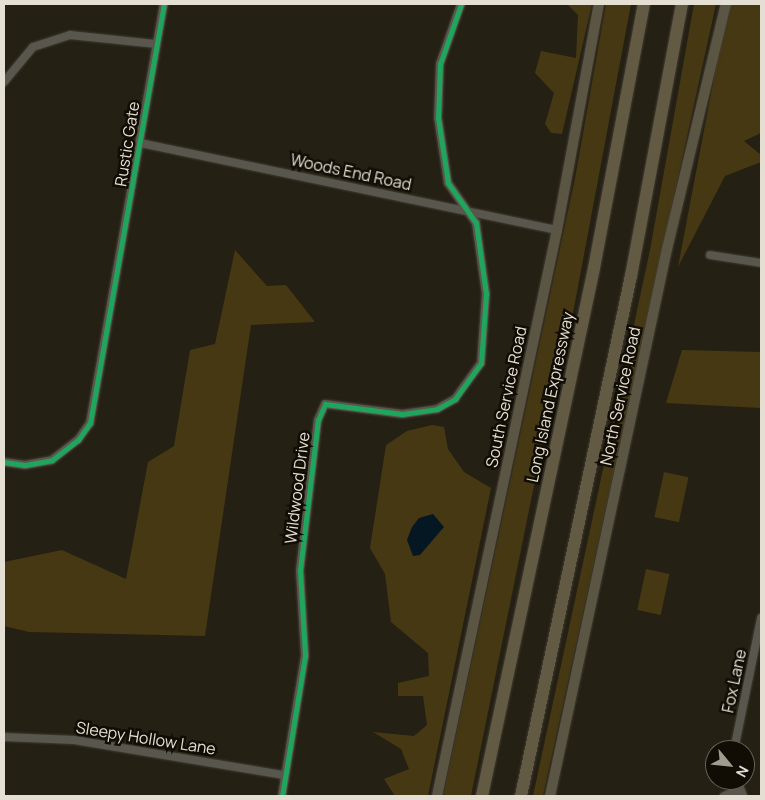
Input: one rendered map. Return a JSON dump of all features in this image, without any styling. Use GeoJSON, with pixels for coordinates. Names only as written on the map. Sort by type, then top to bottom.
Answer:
{"type":"FeatureCollection","features":[{"type":"Feature","properties":{"kind":"highway","name":"Long Island Expressway"},"geometry":{"type":"LineString","coordinates":[[482,796],[596,259],[644,4]]}},
{"type":"Feature","properties":{"kind":"highway"},"geometry":{"type":"LineString","coordinates":[[520,796],[635,257],[682,4]]}},
{"type":"Feature","properties":{"kind":"main road","name":"South Service Road"},"geometry":{"type":"LineString","coordinates":[[437,796],[557,230],[599,4]]}},
{"type":"Feature","properties":{"kind":"main road","name":"North Service Road"},"geometry":{"type":"LineString","coordinates":[[550,796],[667,248],[726,4]]}},
{"type":"Feature","properties":{"kind":"street","name":"Rustic Gate"},"geometry":{"type":"LineString","coordinates":[[4,462],[25,465],[52,460],[78,440],[90,423],[140,143],[155,44],[164,4]]}},
{"type":"Feature","properties":{"kind":"street","name":"Wildwood Drive"},"geometry":{"type":"LineString","coordinates":[[282,796],[305,655],[300,570],[318,420],[325,404],[402,414],[437,409],[470,382],[481,362],[486,311],[476,223],[464,209],[448,183],[438,118],[440,64],[461,4]]}},
{"type":"Feature","properties":{"kind":"street"},"geometry":{"type":"LineString","coordinates":[[4,82],[33,47],[63,36],[90,34],[155,44]]}},
{"type":"Feature","properties":{"kind":"street","name":"Woods End Road"},"geometry":{"type":"LineString","coordinates":[[140,143],[464,209],[557,230]]}},
{"type":"Feature","properties":{"kind":"street"},"geometry":{"type":"LineString","coordinates":[[710,255],[761,264]]}},
{"type":"Feature","properties":{"kind":"street","name":"Fox Lane"},"geometry":{"type":"LineString","coordinates":[[736,740],[761,618]]}},
{"type":"Feature","properties":{"kind":"street","name":"Sleepy Hollow Lane"},"geometry":{"type":"LineString","coordinates":[[4,737],[74,740],[284,775]]}},
{"type":"Feature","properties":{"kind":"street"},"geometry":{"type":"LineString","coordinates":[[724,796],[741,793]]}},
{"type":"Feature","properties":{"kind":"shaded area"},"geometry":{"type":"Polygon","coordinates":[[[567,4],[592,4],[562,134],[551,133],[545,124],[554,93],[535,73],[541,51],[576,58],[578,15],[567,4]]]}},
{"type":"Feature","properties":{"kind":"shaded area"},"geometry":{"type":"Polygon","coordinates":[[[606,4],[631,4],[558,393],[553,392],[471,796],[443,796],[575,178],[606,4]]]}},
{"type":"Feature","properties":{"kind":"shaded area"},"geometry":{"type":"Polygon","coordinates":[[[694,4],[716,4],[543,796],[533,796],[650,250],[694,4]]]}},
{"type":"Feature","properties":{"kind":"shaded area"},"geometry":{"type":"Polygon","coordinates":[[[728,4],[761,4],[761,133],[744,141],[761,155],[761,162],[725,176],[678,267],[728,4]]]}},
{"type":"Feature","properties":{"kind":"shaded area"},"geometry":{"type":"Polygon","coordinates":[[[235,250],[267,286],[286,285],[315,322],[251,325],[205,636],[29,632],[4,626],[4,562],[62,550],[126,579],[148,462],[174,446],[190,350],[215,344],[235,250]]]}},
{"type":"Feature","properties":{"kind":"shaded area"},"geometry":{"type":"Polygon","coordinates":[[[682,350],[761,352],[761,408],[666,403],[682,350]]]}},
{"type":"Feature","properties":{"kind":"shaded area"},"geometry":{"type":"Polygon","coordinates":[[[432,425],[444,427],[448,449],[464,472],[491,488],[428,796],[395,796],[384,779],[409,769],[401,749],[373,732],[414,736],[427,725],[423,696],[398,696],[398,683],[429,676],[428,653],[391,622],[385,574],[370,548],[386,445],[407,431],[432,425]]]}},
{"type":"Feature","properties":{"kind":"shaded area"},"geometry":{"type":"Polygon","coordinates":[[[664,472],[688,477],[679,522],[654,517],[664,472]]]}},
{"type":"Feature","properties":{"kind":"shaded area"},"geometry":{"type":"Polygon","coordinates":[[[646,569],[669,574],[661,615],[637,610],[646,569]]]}},
{"type":"Feature","properties":{"kind":"water"},"geometry":{"type":"Polygon","coordinates":[[[433,514],[444,527],[420,555],[413,556],[407,540],[412,527],[419,518],[433,514]]]}},
{"type":"Feature","properties":{"kind":"cycle path"},"geometry":{"type":"LineString","coordinates":[[4,462],[25,465],[52,460],[78,440],[90,423],[164,4]]}},
{"type":"Feature","properties":{"kind":"cycle path"},"geometry":{"type":"LineString","coordinates":[[282,796],[305,655],[300,570],[318,420],[325,404],[402,414],[437,409],[455,399],[481,363],[486,294],[476,223],[448,183],[438,118],[440,64],[461,4]]}}]}
